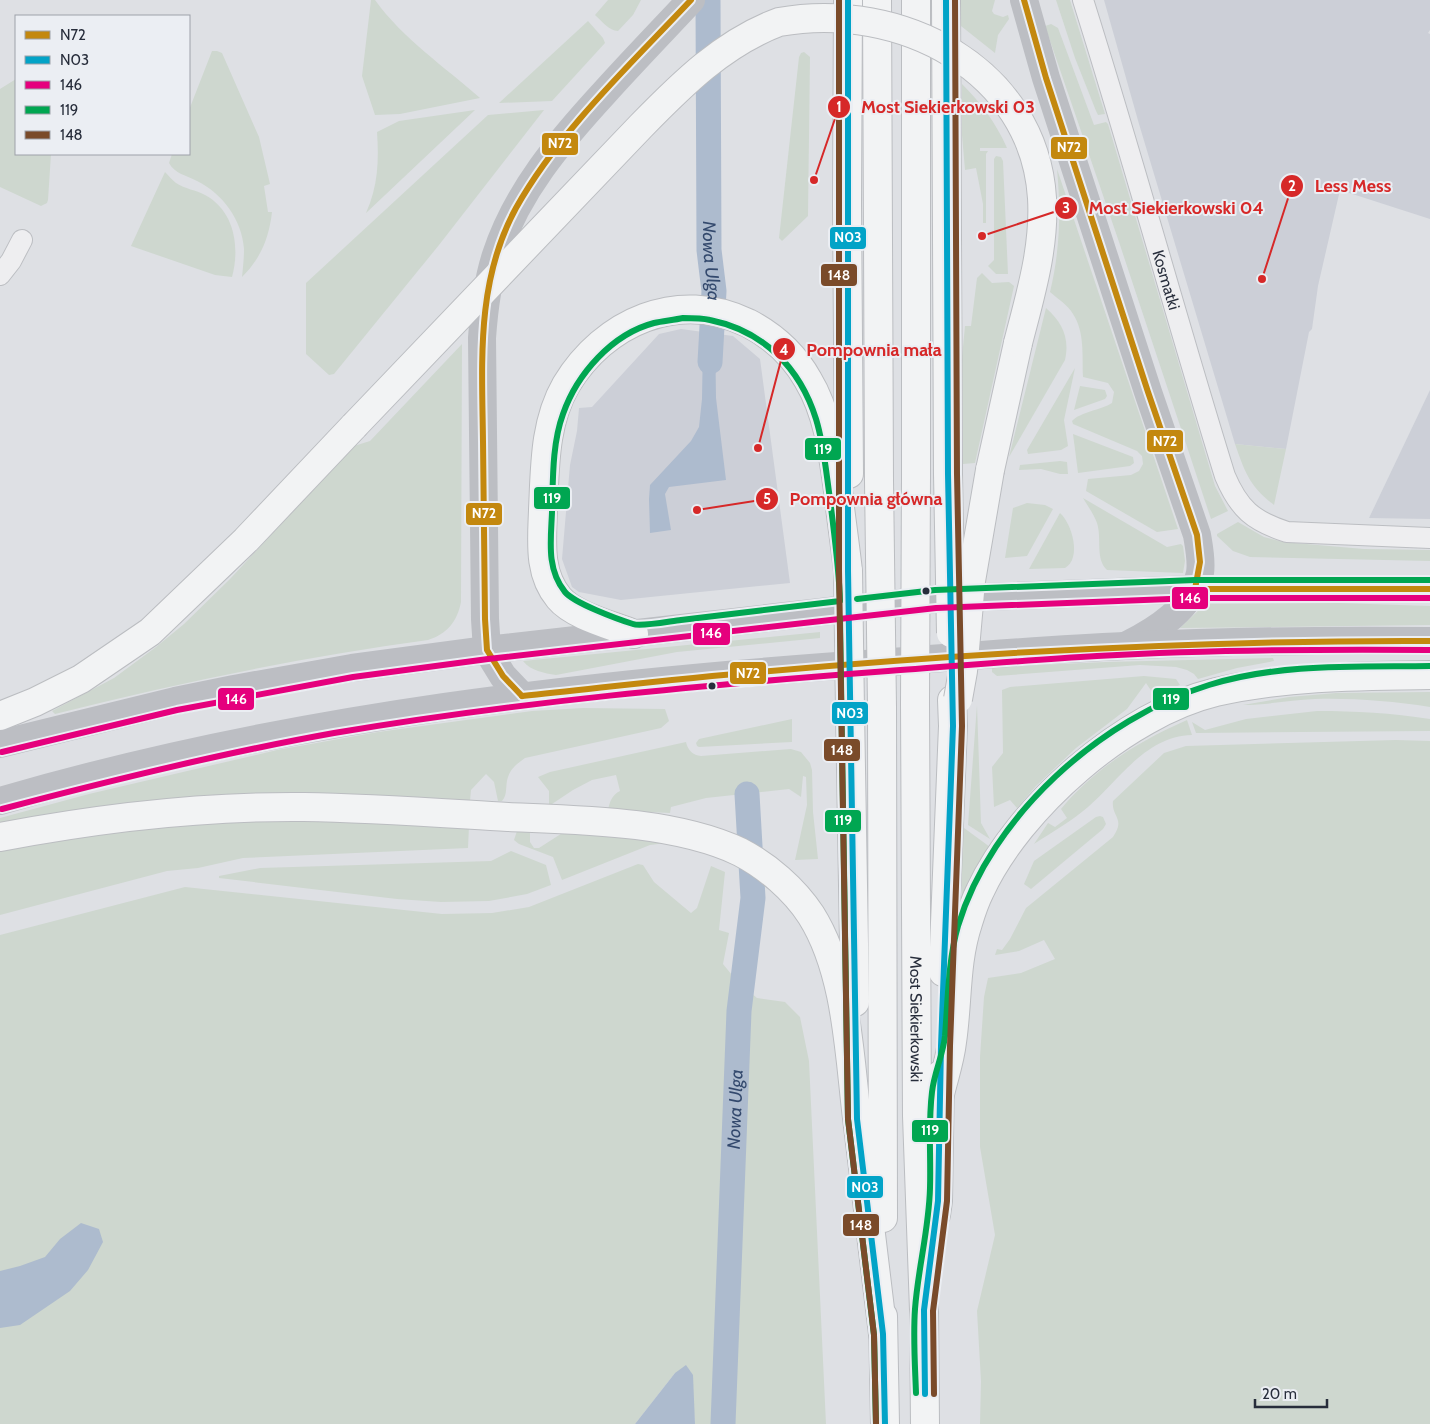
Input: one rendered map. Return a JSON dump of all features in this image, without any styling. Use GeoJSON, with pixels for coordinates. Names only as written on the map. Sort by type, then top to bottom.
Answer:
{"type":"FeatureCollection","features":[{"type":"Feature","properties":{"kind":"main road"},"geometry":{"type":"LineString","coordinates":[[522,696],[503,676],[487,650],[485,619],[482,338],[485,298],[495,256],[508,225],[535,175],[548,158],[691,0]]}},
{"type":"Feature","properties":{"kind":"main road"},"geometry":{"type":"LineString","coordinates":[[848,0],[843,484],[848,571],[857,1119]]}},
{"type":"Feature","properties":{"kind":"main road","name":"Most Siekierkowski"},"geometry":{"type":"LineString","coordinates":[[877,0],[884,1114],[882,1334],[885,1424]]}},
{"type":"Feature","properties":{"kind":"main road","name":"Most Siekierkowski"},"geometry":{"type":"LineString","coordinates":[[916,0],[915,703],[917,1116],[924,1310],[925,1424]]}},
{"type":"Feature","properties":{"kind":"main road"},"geometry":{"type":"LineString","coordinates":[[924,1310],[938,1201],[940,1094],[954,937],[954,708],[948,474],[946,0]]}},
{"type":"Feature","properties":{"kind":"main road"},"geometry":{"type":"LineString","coordinates":[[1024,0],[1046,78],[1148,392],[1197,535],[1200,572],[1195,589],[1186,602],[1163,623],[1126,646]]}},
{"type":"Feature","properties":{"kind":"main road"},"geometry":{"type":"LineString","coordinates":[[0,716],[35,702],[81,679],[150,632],[246,540],[646,120],[716,56],[753,33],[794,17],[838,11],[881,14],[914,25],[948,41],[982,67],[1011,103],[1035,155],[1042,199],[1041,243],[1035,277],[1018,343],[990,470],[971,581],[963,670],[954,708]]}},
{"type":"Feature","properties":{"kind":"main road"},"geometry":{"type":"LineString","coordinates":[[634,634],[571,608],[560,600],[549,585],[544,571],[542,552],[545,464],[554,412],[565,387],[579,366],[594,349],[618,330],[650,315],[683,309],[711,310],[738,319],[764,332],[787,351],[808,380],[824,416],[833,456],[843,484]]}},
{"type":"Feature","properties":{"kind":"main road"},"geometry":{"type":"LineString","coordinates":[[0,744],[116,714],[234,689],[352,668],[487,650],[935,599],[1195,589],[1430,589]]}},
{"type":"Feature","properties":{"kind":"main road"},"geometry":{"type":"LineString","coordinates":[[0,801],[130,766],[276,734],[350,720],[522,696],[789,669],[1126,646],[1430,641]]}},
{"type":"Feature","properties":{"kind":"main road"},"geometry":{"type":"LineString","coordinates":[[954,937],[1004,850],[1030,815],[1056,788],[1094,756],[1134,728],[1196,698],[1270,682],[1333,677],[1430,675]]}},
{"type":"Feature","properties":{"kind":"main road"},"geometry":{"type":"LineString","coordinates":[[0,837],[51,827],[110,819],[213,810],[302,807],[614,823],[676,831],[740,852],[771,872],[794,893],[811,915],[826,944],[838,976],[849,1045],[882,1334]]}},
{"type":"Feature","properties":{"kind":"street","name":"Kosmatki"},"geometry":{"type":"LineString","coordinates":[[1083,0],[1120,115],[1179,326],[1225,476],[1233,495],[1254,517],[1268,526],[1287,532],[1430,538]]}},
{"type":"Feature","properties":{"kind":"street"},"geometry":{"type":"LineString","coordinates":[[0,275],[11,262],[22,240]]}},
{"type":"Feature","properties":{"kind":"shaded area"},"geometry":{"type":"Polygon","coordinates":[[[371,0],[375,0],[411,40],[480,98],[400,114],[375,115],[362,76],[371,0]]]}},
{"type":"Feature","properties":{"kind":"shaded area"},"geometry":{"type":"Polygon","coordinates":[[[608,0],[641,0],[633,15],[618,31],[615,31],[595,15],[608,0]]]}},
{"type":"Feature","properties":{"kind":"shaded area"},"geometry":{"type":"Polygon","coordinates":[[[961,0],[995,0],[992,11],[994,14],[1003,17],[1008,15],[1009,19],[998,35],[995,53],[961,26],[961,0]]]}},
{"type":"Feature","properties":{"kind":"shaded area"},"geometry":{"type":"Polygon","coordinates":[[[1056,0],[1070,0],[1105,114],[1098,115],[1096,111],[1075,58],[1056,0]]]}},
{"type":"Feature","properties":{"kind":"shaded area"},"geometry":{"type":"Polygon","coordinates":[[[1104,0],[1430,0],[1430,30],[1428,33],[1430,34],[1430,219],[1340,190],[1318,286],[1312,329],[1309,332],[1286,449],[1235,444],[1139,124],[1104,0]]]}},
{"type":"Feature","properties":{"kind":"shaded area"},"geometry":{"type":"Polygon","coordinates":[[[588,21],[605,43],[552,101],[499,103],[588,21]]]}},
{"type":"Feature","properties":{"kind":"shaded area"},"geometry":{"type":"Polygon","coordinates":[[[1051,24],[1058,28],[1094,125],[1106,122],[1108,124],[1215,486],[1228,511],[1211,519],[1045,26],[1051,24]]]}},
{"type":"Feature","properties":{"kind":"shaded area"},"geometry":{"type":"Polygon","coordinates":[[[212,51],[222,53],[259,137],[270,184],[264,186],[268,212],[272,212],[269,230],[259,255],[242,277],[244,249],[239,228],[230,209],[206,186],[178,172],[169,163],[172,155],[190,155],[190,107],[212,51]]]}},
{"type":"Feature","properties":{"kind":"shaded area"},"geometry":{"type":"Polygon","coordinates":[[[804,52],[810,57],[808,216],[782,241],[779,238],[799,57],[804,52]]]}},
{"type":"Feature","properties":{"kind":"shaded area"},"geometry":{"type":"Polygon","coordinates":[[[15,80],[15,155],[51,155],[48,200],[47,203],[41,206],[0,187],[0,89],[15,80]]]}},
{"type":"Feature","properties":{"kind":"shaded area"},"geometry":{"type":"Polygon","coordinates":[[[962,84],[988,114],[1007,148],[980,148],[980,151],[988,151],[986,154],[986,223],[983,223],[983,204],[976,168],[965,170],[962,135],[962,84]]]}},
{"type":"Feature","properties":{"kind":"shaded area"},"geometry":{"type":"Polygon","coordinates":[[[475,110],[366,213],[377,173],[377,132],[399,121],[475,110]]]}},
{"type":"Feature","properties":{"kind":"shaded area"},"geometry":{"type":"Polygon","coordinates":[[[544,110],[439,245],[334,374],[329,375],[306,354],[306,283],[488,115],[544,110]]]}},
{"type":"Feature","properties":{"kind":"shaded area"},"geometry":{"type":"Polygon","coordinates":[[[996,156],[1001,157],[1003,161],[1008,274],[996,274],[988,266],[994,260],[994,159],[996,156]]]}},
{"type":"Feature","properties":{"kind":"shaded area"},"geometry":{"type":"Polygon","coordinates":[[[1057,169],[1178,529],[1157,532],[1086,491],[1088,479],[1131,475],[1139,471],[1143,464],[1142,456],[1137,451],[1073,424],[1072,421],[1080,415],[1112,403],[1114,392],[1108,383],[1083,377],[1082,345],[1077,321],[1063,302],[1050,292],[1059,231],[1057,169]]]}},
{"type":"Feature","properties":{"kind":"shaded area"},"geometry":{"type":"Polygon","coordinates":[[[165,172],[176,183],[205,195],[223,210],[233,231],[235,243],[232,277],[215,275],[131,246],[165,172]]]}},
{"type":"Feature","properties":{"kind":"shaded area"},"geometry":{"type":"Polygon","coordinates":[[[982,273],[992,283],[1009,282],[1014,286],[975,463],[963,464],[962,357],[965,326],[971,326],[977,278],[982,273]]]}},
{"type":"Feature","properties":{"kind":"shaded area"},"geometry":{"type":"Polygon","coordinates":[[[1046,308],[1056,319],[1063,331],[1066,345],[1065,360],[1009,457],[1046,308]]]}},
{"type":"Feature","properties":{"kind":"shaded area"},"geometry":{"type":"Polygon","coordinates":[[[681,329],[733,336],[760,359],[790,583],[621,600],[579,592],[572,587],[562,559],[570,465],[577,431],[579,408],[592,407],[659,334],[681,329]]]}},
{"type":"Feature","properties":{"kind":"shaded area"},"geometry":{"type":"Polygon","coordinates":[[[462,344],[461,602],[457,616],[446,631],[428,640],[334,654],[194,681],[55,714],[52,711],[114,678],[184,624],[230,579],[354,446],[370,441],[462,344]]]}},
{"type":"Feature","properties":{"kind":"shaded area"},"geometry":{"type":"Polygon","coordinates":[[[1075,368],[1064,420],[1068,446],[1061,450],[1028,454],[1027,450],[1075,368]]]}},
{"type":"Feature","properties":{"kind":"shaded area"},"geometry":{"type":"Polygon","coordinates":[[[1080,386],[1105,390],[1107,396],[1105,399],[1074,410],[1080,386]]]}},
{"type":"Feature","properties":{"kind":"shaded area"},"geometry":{"type":"Polygon","coordinates":[[[1430,390],[1430,519],[1369,518],[1430,390]]]}},
{"type":"Feature","properties":{"kind":"shaded area"},"geometry":{"type":"Polygon","coordinates":[[[1073,434],[1133,457],[1134,463],[1130,466],[1078,473],[1073,434]]]}},
{"type":"Feature","properties":{"kind":"shaded area"},"geometry":{"type":"Polygon","coordinates":[[[1235,444],[1286,449],[1274,505],[1253,485],[1235,444]]]}},
{"type":"Feature","properties":{"kind":"shaded area"},"geometry":{"type":"Polygon","coordinates":[[[1067,462],[1068,474],[1041,469],[1019,470],[1020,465],[1067,462]]]}},
{"type":"Feature","properties":{"kind":"shaded area"},"geometry":{"type":"Polygon","coordinates":[[[1083,498],[1167,547],[1181,544],[1185,561],[1183,573],[1107,570],[1101,560],[1097,523],[1083,498]]]}},
{"type":"Feature","properties":{"kind":"shaded area"},"geometry":{"type":"Polygon","coordinates":[[[1027,503],[1045,505],[1053,509],[1027,556],[1005,558],[1013,508],[1027,503]]]}},
{"type":"Feature","properties":{"kind":"shaded area"},"geometry":{"type":"Polygon","coordinates":[[[1060,513],[1068,525],[1073,541],[1073,557],[1070,563],[1065,568],[1029,569],[1060,513]]]}},
{"type":"Feature","properties":{"kind":"shaded area"},"geometry":{"type":"Polygon","coordinates":[[[1238,522],[1264,537],[1283,542],[1364,549],[1430,550],[1430,561],[1250,557],[1233,551],[1217,536],[1217,534],[1238,522]]]}},
{"type":"Feature","properties":{"kind":"shaded area"},"geometry":{"type":"Polygon","coordinates":[[[1339,603],[1430,606],[1430,625],[1180,628],[1200,609],[1202,604],[1339,603]]]}},
{"type":"Feature","properties":{"kind":"shaded area"},"geometry":{"type":"Polygon","coordinates":[[[820,632],[820,638],[677,652],[556,675],[534,669],[523,661],[820,632]]]}},
{"type":"Feature","properties":{"kind":"shaded area"},"geometry":{"type":"Polygon","coordinates":[[[1273,658],[1274,661],[1237,668],[1198,679],[1187,670],[1176,667],[1140,665],[997,676],[992,672],[992,667],[1273,658]]]}},
{"type":"Feature","properties":{"kind":"shaded area"},"geometry":{"type":"Polygon","coordinates":[[[1144,676],[1176,679],[1180,685],[1154,695],[1146,683],[1127,709],[1076,748],[1036,786],[1017,808],[1010,800],[994,807],[992,767],[1003,753],[1002,690],[1010,687],[1144,676]]]}},
{"type":"Feature","properties":{"kind":"shaded area"},"geometry":{"type":"Polygon","coordinates":[[[1430,692],[1430,707],[1372,700],[1329,699],[1243,705],[1289,697],[1336,693],[1430,692]]]}},
{"type":"Feature","properties":{"kind":"shaded area"},"geometry":{"type":"Polygon","coordinates":[[[977,705],[981,823],[990,839],[968,825],[977,705]]]}},
{"type":"Feature","properties":{"kind":"shaded area"},"geometry":{"type":"Polygon","coordinates":[[[583,708],[665,709],[669,721],[661,728],[525,758],[509,774],[505,796],[502,801],[498,801],[494,782],[486,774],[471,790],[470,801],[0,825],[0,818],[89,794],[277,750],[378,732],[532,711],[583,708]]]}},
{"type":"Feature","properties":{"kind":"shaded area"},"geometry":{"type":"Polygon","coordinates":[[[1317,711],[1374,713],[1430,719],[1430,731],[1196,733],[1192,722],[1205,730],[1246,719],[1317,711]]]}},
{"type":"Feature","properties":{"kind":"shaded area"},"geometry":{"type":"Polygon","coordinates":[[[792,719],[792,742],[699,747],[696,743],[699,739],[792,719]]]}},
{"type":"Feature","properties":{"kind":"shaded area"},"geometry":{"type":"Polygon","coordinates":[[[1187,720],[1192,735],[1176,737],[1147,751],[1134,761],[1082,812],[1034,844],[1048,823],[1055,827],[1067,818],[1061,809],[1074,794],[1103,768],[1152,737],[1187,720]]]}},
{"type":"Feature","properties":{"kind":"shaded area"},"geometry":{"type":"Polygon","coordinates":[[[1396,740],[1430,741],[1430,1424],[980,1424],[981,1381],[977,1311],[995,1235],[980,1147],[980,1057],[984,997],[988,978],[1021,973],[1055,959],[1044,940],[1019,951],[995,955],[997,949],[1002,950],[1010,939],[1026,908],[1113,837],[1117,831],[1118,821],[1113,801],[1164,753],[1186,746],[1396,740]]]}},
{"type":"Feature","properties":{"kind":"shaded area"},"geometry":{"type":"Polygon","coordinates":[[[686,742],[691,752],[701,756],[791,749],[801,752],[810,763],[812,770],[813,812],[818,859],[795,860],[807,805],[806,777],[803,776],[801,797],[789,789],[706,798],[671,807],[670,813],[608,810],[615,794],[620,791],[616,775],[592,780],[549,806],[549,791],[538,777],[550,772],[686,742]]]}},
{"type":"Feature","properties":{"kind":"shaded area"},"geometry":{"type":"Polygon","coordinates":[[[1100,816],[1103,817],[1106,824],[1103,829],[1031,889],[1024,884],[1034,861],[1100,816]]]}},
{"type":"Feature","properties":{"kind":"shaded area"},"geometry":{"type":"Polygon","coordinates":[[[257,821],[364,821],[469,826],[468,848],[243,858],[198,868],[167,871],[0,915],[0,849],[159,826],[257,821]]]}},
{"type":"Feature","properties":{"kind":"shaded area"},"geometry":{"type":"Polygon","coordinates":[[[964,828],[990,847],[962,895],[961,854],[964,828]]]}},
{"type":"Feature","properties":{"kind":"shaded area"},"geometry":{"type":"Polygon","coordinates":[[[567,830],[666,843],[650,845],[562,880],[553,857],[519,844],[514,840],[517,831],[530,831],[530,842],[534,848],[539,848],[567,830]]]}},
{"type":"Feature","properties":{"kind":"shaded area"},"geometry":{"type":"Polygon","coordinates":[[[511,851],[546,865],[551,885],[527,894],[489,901],[441,902],[397,899],[219,878],[219,876],[260,868],[491,861],[511,851]]]}},
{"type":"Feature","properties":{"kind":"shaded area"},"geometry":{"type":"Polygon","coordinates":[[[638,864],[643,865],[654,882],[691,913],[697,908],[711,866],[725,872],[719,930],[729,933],[723,964],[736,980],[757,998],[785,1002],[800,1017],[809,1061],[826,1424],[695,1424],[694,1413],[675,1373],[635,1424],[0,1424],[0,935],[185,887],[442,914],[492,913],[529,907],[638,864]]]}},
{"type":"Feature","properties":{"kind":"water"},"geometry":{"type":"Polygon","coordinates":[[[705,326],[715,328],[716,398],[726,480],[669,487],[665,494],[671,530],[650,533],[650,485],[691,441],[699,427],[705,326]]]}},
{"type":"Feature","properties":{"kind":"water"},"geometry":{"type":"Polygon","coordinates":[[[81,1223],[99,1229],[103,1242],[88,1270],[70,1291],[20,1325],[0,1328],[0,1271],[45,1257],[60,1239],[81,1223]]]}},
{"type":"Feature","properties":{"kind":"water"},"geometry":{"type":"Polygon","coordinates":[[[686,1365],[693,1375],[695,1424],[635,1424],[675,1373],[686,1365]]]}},
{"type":"Feature","properties":{"kind":"waterway","name":"Nowa Ulga"},"geometry":{"type":"LineString","coordinates":[[708,0],[709,250],[714,291],[710,362]]}},
{"type":"Feature","properties":{"kind":"waterway","name":"Nowa Ulga"},"geometry":{"type":"LineString","coordinates":[[723,1424],[739,1011],[753,898],[747,794]]}},
{"type":"Feature","properties":{"kind":"transit line","name":"N72"},"geometry":{"type":"LineString","coordinates":[[522,696],[503,676],[487,650],[482,351],[484,322],[494,264],[503,236],[516,208],[553,152],[597,99],[691,0]]}},
{"type":"Feature","properties":{"kind":"transit line","name":"148"},"geometry":{"type":"LineString","coordinates":[[839,0],[839,571],[848,1119],[874,1335],[876,1424]]}},
{"type":"Feature","properties":{"kind":"transit line","name":"N03"},"geometry":{"type":"LineString","coordinates":[[848,0],[848,571],[857,1119],[883,1334],[885,1424]]}},
{"type":"Feature","properties":{"kind":"transit line","name":"N03"},"geometry":{"type":"LineString","coordinates":[[925,1394],[924,1310],[938,1201],[941,1046],[953,726],[948,474],[946,0]]}},
{"type":"Feature","properties":{"kind":"transit line","name":"148"},"geometry":{"type":"LineString","coordinates":[[934,1394],[933,1311],[947,1201],[950,1046],[962,726],[957,474],[955,0]]}},
{"type":"Feature","properties":{"kind":"transit line","name":"N72"},"geometry":{"type":"LineString","coordinates":[[1024,0],[1046,78],[1148,392],[1197,535],[1200,562],[1195,589]]}},
{"type":"Feature","properties":{"kind":"transit line","name":"119"},"geometry":{"type":"LineString","coordinates":[[683,318],[710,320],[729,325],[747,333],[777,354],[790,368],[800,384],[816,419],[823,449],[839,576],[840,601],[637,625],[586,606],[565,592],[559,583],[552,564],[551,554],[553,475],[559,426],[569,399],[577,384],[598,358],[624,336],[654,323],[683,318]]}},
{"type":"Feature","properties":{"kind":"transit line","name":"119"},"geometry":{"type":"LineString","coordinates":[[857,599],[935,590],[1195,580],[1430,580]]}},
{"type":"Feature","properties":{"kind":"transit line","name":"N72"},"geometry":{"type":"LineString","coordinates":[[1195,589],[1430,589]]}},
{"type":"Feature","properties":{"kind":"transit line","name":"146"},"geometry":{"type":"LineString","coordinates":[[2,752],[177,710],[353,677],[488,659],[936,608],[1195,598],[1430,598]]}},
{"type":"Feature","properties":{"kind":"transit line","name":"119"},"geometry":{"type":"LineString","coordinates":[[840,619],[848,1119],[874,1335],[876,1424]]}},
{"type":"Feature","properties":{"kind":"transit line","name":"N72"},"geometry":{"type":"LineString","coordinates":[[522,696],[729,674],[1010,653],[1178,645],[1430,641]]}},
{"type":"Feature","properties":{"kind":"transit line","name":"146"},"geometry":{"type":"LineString","coordinates":[[2,809],[250,749],[403,722],[541,703],[818,676],[1097,656],[1264,650],[1430,650]]}},
{"type":"Feature","properties":{"kind":"transit line","name":"119"},"geometry":{"type":"LineString","coordinates":[[916,1393],[914,1320],[929,1203],[931,1104],[933,1085],[945,1036],[952,953],[958,926],[974,885],[996,847],[1023,810],[1055,777],[1091,747],[1129,721],[1169,700],[1209,685],[1263,673],[1318,668],[1430,666]]}},
{"type":"Feature","properties":{"kind":"place","name":"Most Siekierkowski 03"},"geometry":{"type":"Point","coordinates":[814,180]}},
{"type":"Feature","properties":{"kind":"place","name":"Most Siekierkowski 04"},"geometry":{"type":"Point","coordinates":[982,236]}},
{"type":"Feature","properties":{"kind":"place","name":"Less Mess"},"geometry":{"type":"Point","coordinates":[1262,279]}},
{"type":"Feature","properties":{"kind":"place","name":"Pompownia mała"},"geometry":{"type":"Point","coordinates":[758,448]}},
{"type":"Feature","properties":{"kind":"place","name":"Pompownia główna"},"geometry":{"type":"Point","coordinates":[697,510]}}]}
